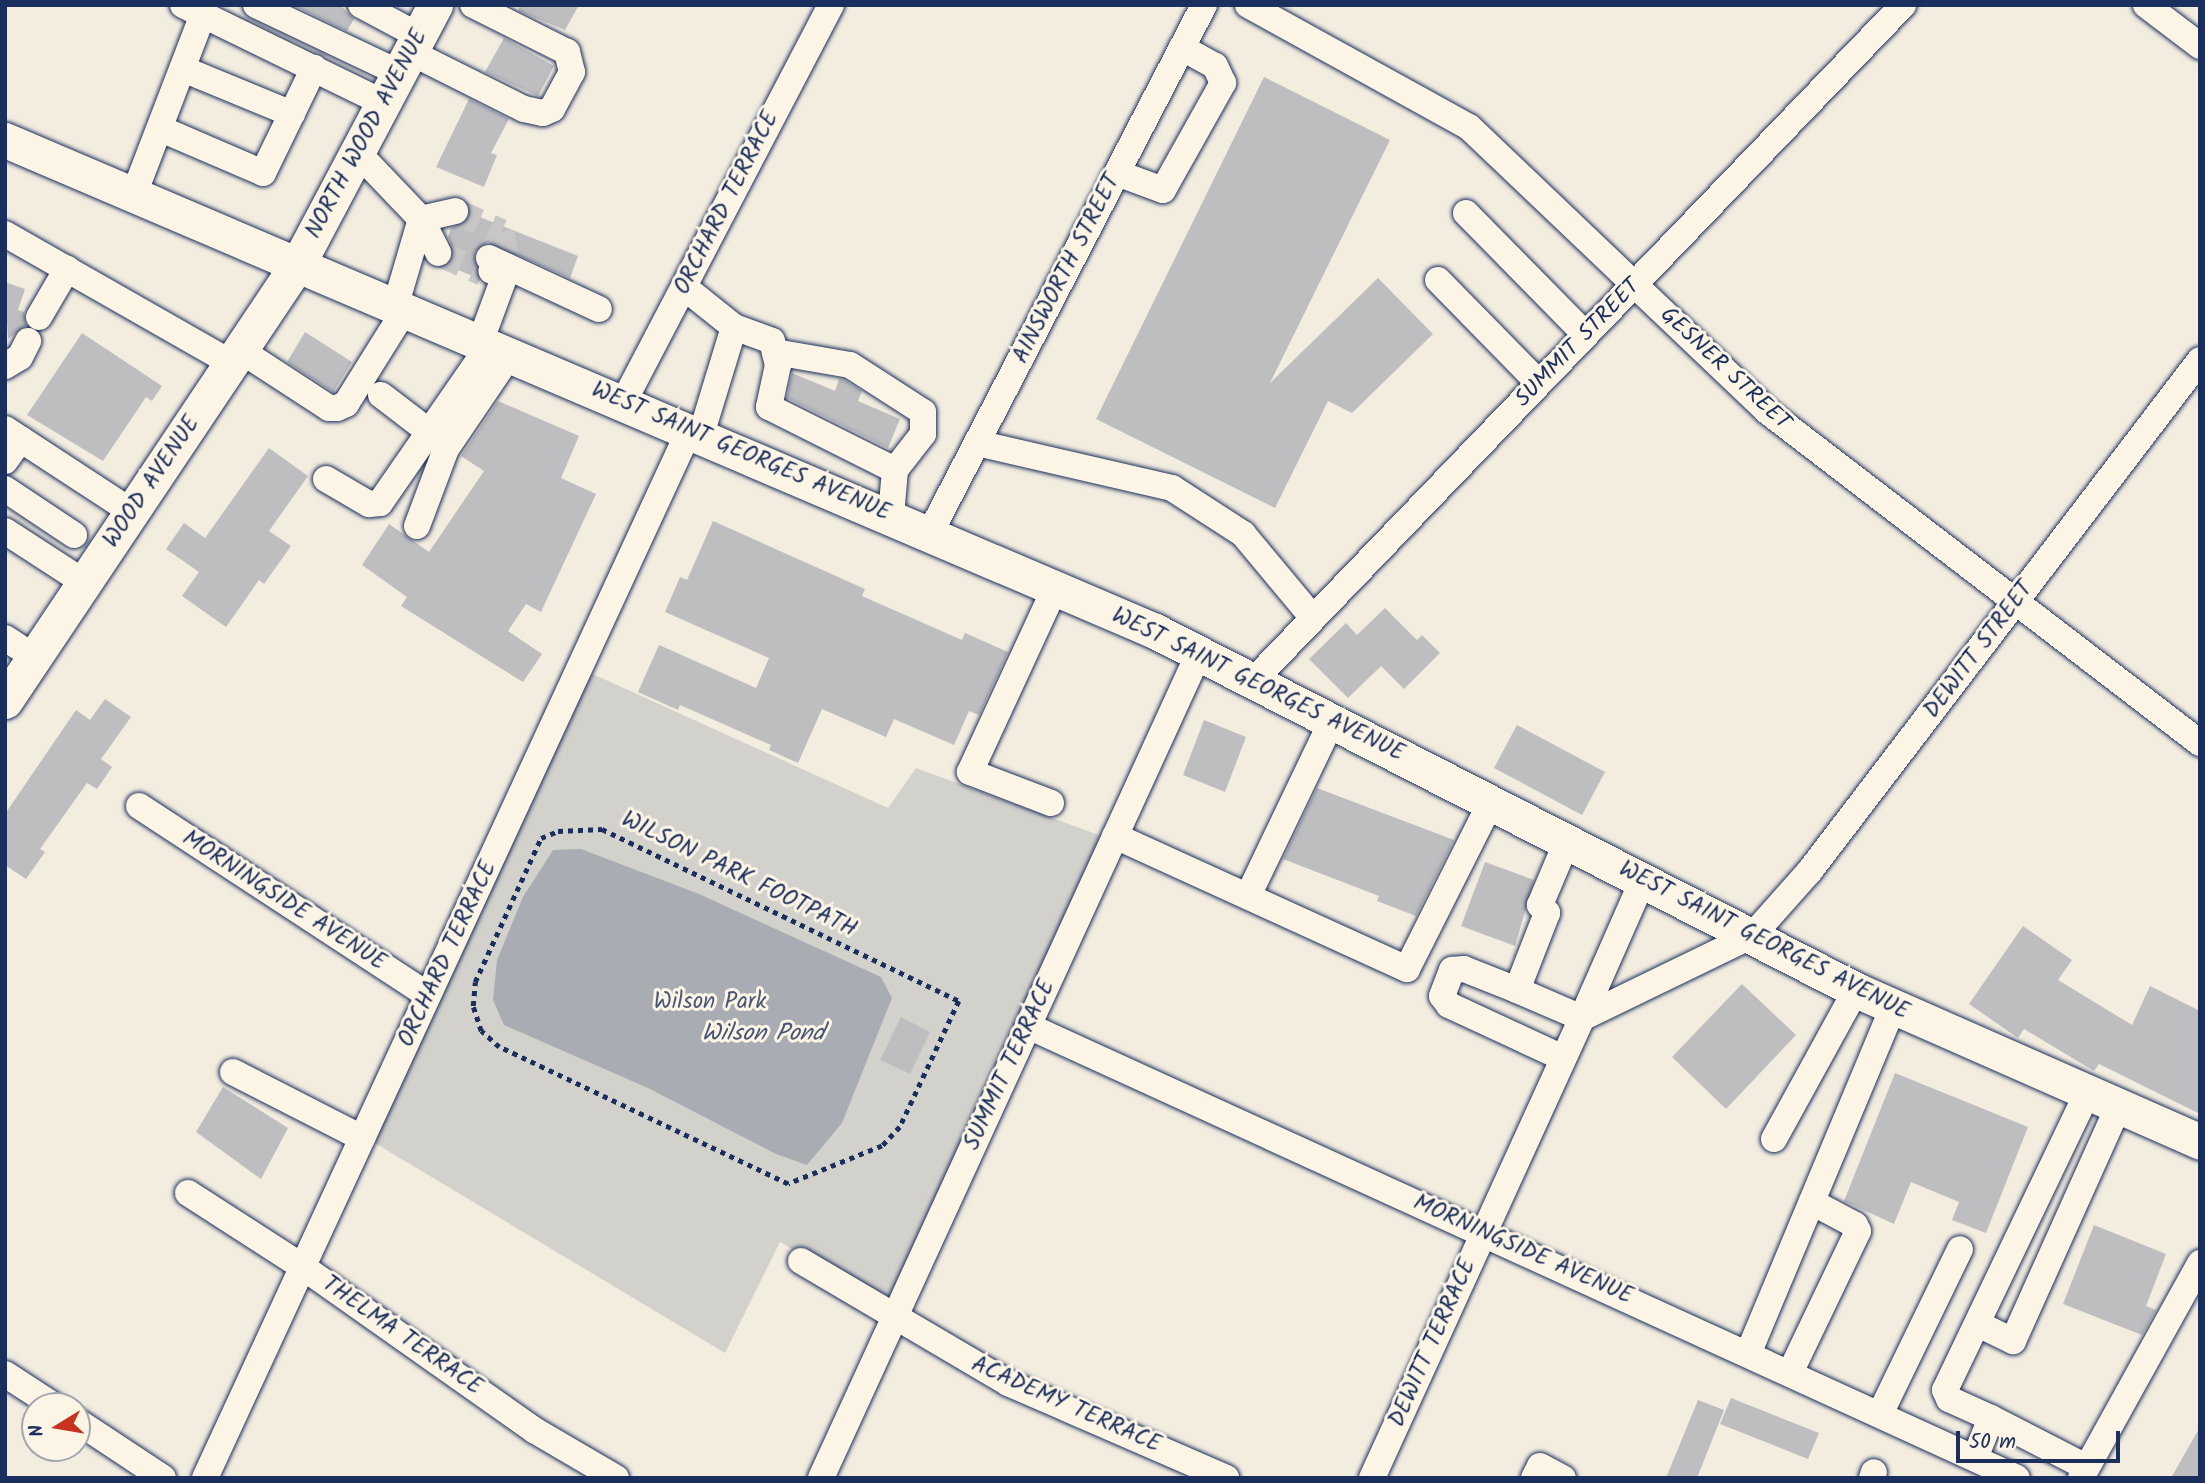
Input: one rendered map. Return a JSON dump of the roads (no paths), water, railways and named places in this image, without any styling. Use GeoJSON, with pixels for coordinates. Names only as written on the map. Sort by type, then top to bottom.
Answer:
{"type":"FeatureCollection","features":[{"type":"Feature","properties":{"kind":"main road","name":"NORTH WOOD AVENUE"},"geometry":{"type":"LineString","coordinates":[[299,262],[435,5]]}},
{"type":"Feature","properties":{"kind":"main road","name":"WEST SAINT GEORGES AVENUE"},"geometry":{"type":"LineString","coordinates":[[5,141],[299,262],[625,401],[1199,653],[1856,990],[2200,1142]]}},
{"type":"Feature","properties":{"kind":"main road","name":"WOOD AVENUE"},"geometry":{"type":"LineString","coordinates":[[5,701],[299,262]]}},
{"type":"Feature","properties":{"kind":"street"},"geometry":{"type":"LineString","coordinates":[[256,5],[403,66],[524,109],[544,113],[552,110],[572,72],[567,52],[473,5]]}},
{"type":"Feature","properties":{"kind":"street"},"geometry":{"type":"LineString","coordinates":[[361,5],[403,66]]}},
{"type":"Feature","properties":{"kind":"street","name":"ORCHARD TERRACE"},"geometry":{"type":"LineString","coordinates":[[625,401],[831,5]]}},
{"type":"Feature","properties":{"kind":"street","name":"AINSWORTH STREET"},"geometry":{"type":"LineString","coordinates":[[930,533],[1204,5]]}},
{"type":"Feature","properties":{"kind":"street","name":"GESNER STREET"},"geometry":{"type":"LineString","coordinates":[[1248,5],[1469,127],[1634,285],[1814,450],[2200,743]]}},
{"type":"Feature","properties":{"kind":"street","name":"SUMMIT STREET"},"geometry":{"type":"LineString","coordinates":[[1253,681],[1903,5]]}},
{"type":"Feature","properties":{"kind":"street"},"geometry":{"type":"LineString","coordinates":[[2146,5],[2200,46]]}},
{"type":"Feature","properties":{"kind":"street"},"geometry":{"type":"LineString","coordinates":[[134,194],[183,69],[193,11],[314,68],[403,66]]}},
{"type":"Feature","properties":{"kind":"street"},"geometry":{"type":"LineString","coordinates":[[1117,173],[1163,190],[1223,83],[1215,66],[1182,48]]}},
{"type":"Feature","properties":{"kind":"street"},"geometry":{"type":"LineString","coordinates":[[161,129],[263,173],[314,68]]}},
{"type":"Feature","properties":{"kind":"street"},"geometry":{"type":"LineString","coordinates":[[183,69],[292,114]]}},
{"type":"Feature","properties":{"kind":"street"},"geometry":{"type":"LineString","coordinates":[[357,152],[421,219],[441,245]]}},
{"type":"Feature","properties":{"kind":"street"},"geometry":{"type":"LineString","coordinates":[[421,219],[455,211]]}},
{"type":"Feature","properties":{"kind":"street"},"geometry":{"type":"LineString","coordinates":[[1466,213],[1586,335]]}},
{"type":"Feature","properties":{"kind":"street"},"geometry":{"type":"LineString","coordinates":[[5,234],[329,408],[337,408],[346,404],[401,306],[421,219]]}},
{"type":"Feature","properties":{"kind":"street"},"geometry":{"type":"LineString","coordinates":[[417,526],[446,449],[494,346],[497,265],[599,309]]}},
{"type":"Feature","properties":{"kind":"street"},"geometry":{"type":"LineString","coordinates":[[5,366],[20,357],[67,269]]}},
{"type":"Feature","properties":{"kind":"street"},"geometry":{"type":"LineString","coordinates":[[1438,280],[1539,383]]}},
{"type":"Feature","properties":{"kind":"street"},"geometry":{"type":"LineString","coordinates":[[684,287],[734,327],[772,341],[778,365],[769,407],[895,470]]}},
{"type":"Feature","properties":{"kind":"street","name":"ORCHARD TERRACE"},"geometry":{"type":"LineString","coordinates":[[205,1478],[428,995],[695,432],[728,359],[734,327]]}},
{"type":"Feature","properties":{"kind":"street"},"geometry":{"type":"LineString","coordinates":[[326,479],[369,505],[380,503],[494,346]]}},
{"type":"Feature","properties":{"kind":"street"},"geometry":{"type":"LineString","coordinates":[[775,352],[850,365],[923,412],[922,433],[895,470],[891,516]]}},
{"type":"Feature","properties":{"kind":"street","name":"DEWITT STREET"},"geometry":{"type":"LineString","coordinates":[[1753,935],[1809,872],[2200,360]]}},
{"type":"Feature","properties":{"kind":"street"},"geometry":{"type":"LineString","coordinates":[[381,395],[432,433]]}},
{"type":"Feature","properties":{"kind":"street"},"geometry":{"type":"LineString","coordinates":[[5,461],[13,434],[132,512]]}},
{"type":"Feature","properties":{"kind":"street"},"geometry":{"type":"LineString","coordinates":[[977,443],[1172,488],[1243,534],[1313,618]]}},
{"type":"Feature","properties":{"kind":"street"},"geometry":{"type":"LineString","coordinates":[[5,489],[74,535]]}},
{"type":"Feature","properties":{"kind":"street"},"geometry":{"type":"LineString","coordinates":[[5,531],[85,583]]}},
{"type":"Feature","properties":{"kind":"street"},"geometry":{"type":"LineString","coordinates":[[1051,803],[970,772],[1055,588]]}},
{"type":"Feature","properties":{"kind":"street"},"geometry":{"type":"LineString","coordinates":[[5,638],[34,657]]}},
{"type":"Feature","properties":{"kind":"street","name":"SUMMIT TERRACE"},"geometry":{"type":"LineString","coordinates":[[821,1478],[1199,653]]}},
{"type":"Feature","properties":{"kind":"street"},"geometry":{"type":"LineString","coordinates":[[1248,896],[1332,721]]}},
{"type":"Feature","properties":{"kind":"street"},"geometry":{"type":"LineString","coordinates":[[1115,836],[1407,969],[1491,802]]}},
{"type":"Feature","properties":{"kind":"street","name":"MORNINGSIDE AVENUE"},"geometry":{"type":"LineString","coordinates":[[139,806],[428,995]]}},
{"type":"Feature","properties":{"kind":"street"},"geometry":{"type":"LineString","coordinates":[[1517,990],[1547,913],[1540,905],[1567,841]]}},
{"type":"Feature","properties":{"kind":"street","name":"DEWITT TERRACE"},"geometry":{"type":"LineString","coordinates":[[1372,1478],[1643,880]]}},
{"type":"Feature","properties":{"kind":"street"},"geometry":{"type":"LineString","coordinates":[[1563,1058],[1449,1005],[1442,996],[1452,970],[1464,968],[1582,1018],[1753,935]]}},
{"type":"Feature","properties":{"kind":"street"},"geometry":{"type":"LineString","coordinates":[[1774,1139],[1856,990]]}},
{"type":"Feature","properties":{"kind":"street"},"geometry":{"type":"LineString","coordinates":[[1748,1354],[1893,1007]]}},
{"type":"Feature","properties":{"kind":"street","name":"MORNINGSIDE AVENUE"},"geometry":{"type":"LineString","coordinates":[[1028,1026],[1223,1117],[1484,1230],[2017,1478]]}},
{"type":"Feature","properties":{"kind":"street"},"geometry":{"type":"LineString","coordinates":[[233,1072],[362,1138]]}},
{"type":"Feature","properties":{"kind":"street"},"geometry":{"type":"LineString","coordinates":[[2087,1094],[1945,1390],[1949,1399],[1991,1418],[2083,1472],[2200,1263]]}},
{"type":"Feature","properties":{"kind":"street"},"geometry":{"type":"LineString","coordinates":[[1978,1324],[2013,1342],[2118,1107]]}},
{"type":"Feature","properties":{"kind":"street","name":"THELMA TERRACE"},"geometry":{"type":"LineString","coordinates":[[188,1193],[303,1267],[534,1430],[616,1478]]}},
{"type":"Feature","properties":{"kind":"street"},"geometry":{"type":"LineString","coordinates":[[1790,1373],[1858,1231],[1855,1225],[1812,1202]]}},
{"type":"Feature","properties":{"kind":"street"},"geometry":{"type":"LineString","coordinates":[[1880,1414],[1960,1249]]}},
{"type":"Feature","properties":{"kind":"street","name":"ACADEMY TERRACE"},"geometry":{"type":"LineString","coordinates":[[801,1261],[1008,1383],[1226,1478]]}},
{"type":"Feature","properties":{"kind":"street"},"geometry":{"type":"LineString","coordinates":[[5,1374],[33,1392]]}},
{"type":"Feature","properties":{"kind":"street"},"geometry":{"type":"LineString","coordinates":[[1975,1458],[1991,1418]]}},
{"type":"Feature","properties":{"kind":"street"},"geometry":{"type":"LineString","coordinates":[[91,1430],[163,1478]]}},
{"type":"Feature","properties":{"kind":"street"},"geometry":{"type":"LineString","coordinates":[[1534,1478],[1541,1466],[1563,1478]]}},
{"type":"Feature","properties":{"kind":"water","name":"Wilson Pond"},"geometry":{"type":"Polygon","coordinates":[[[581,849],[699,894],[881,977],[892,998],[842,1123],[807,1165],[776,1154],[648,1088],[504,1025],[493,1000],[497,960],[523,897],[553,850],[581,849]]]}},
{"type":"Feature","properties":{"kind":"tunnel"},"geometry":{"type":"LineString","coordinates":[[455,211],[501,232],[507,263]]}},
{"type":"Feature","properties":{"kind":"tunnel"},"geometry":{"type":"LineString","coordinates":[[438,253],[483,273]]}},
{"type":"Feature","properties":{"kind":"park label","name":"Wilson Park"},"geometry":{"type":"Point","coordinates":[710,1002]}}]}
